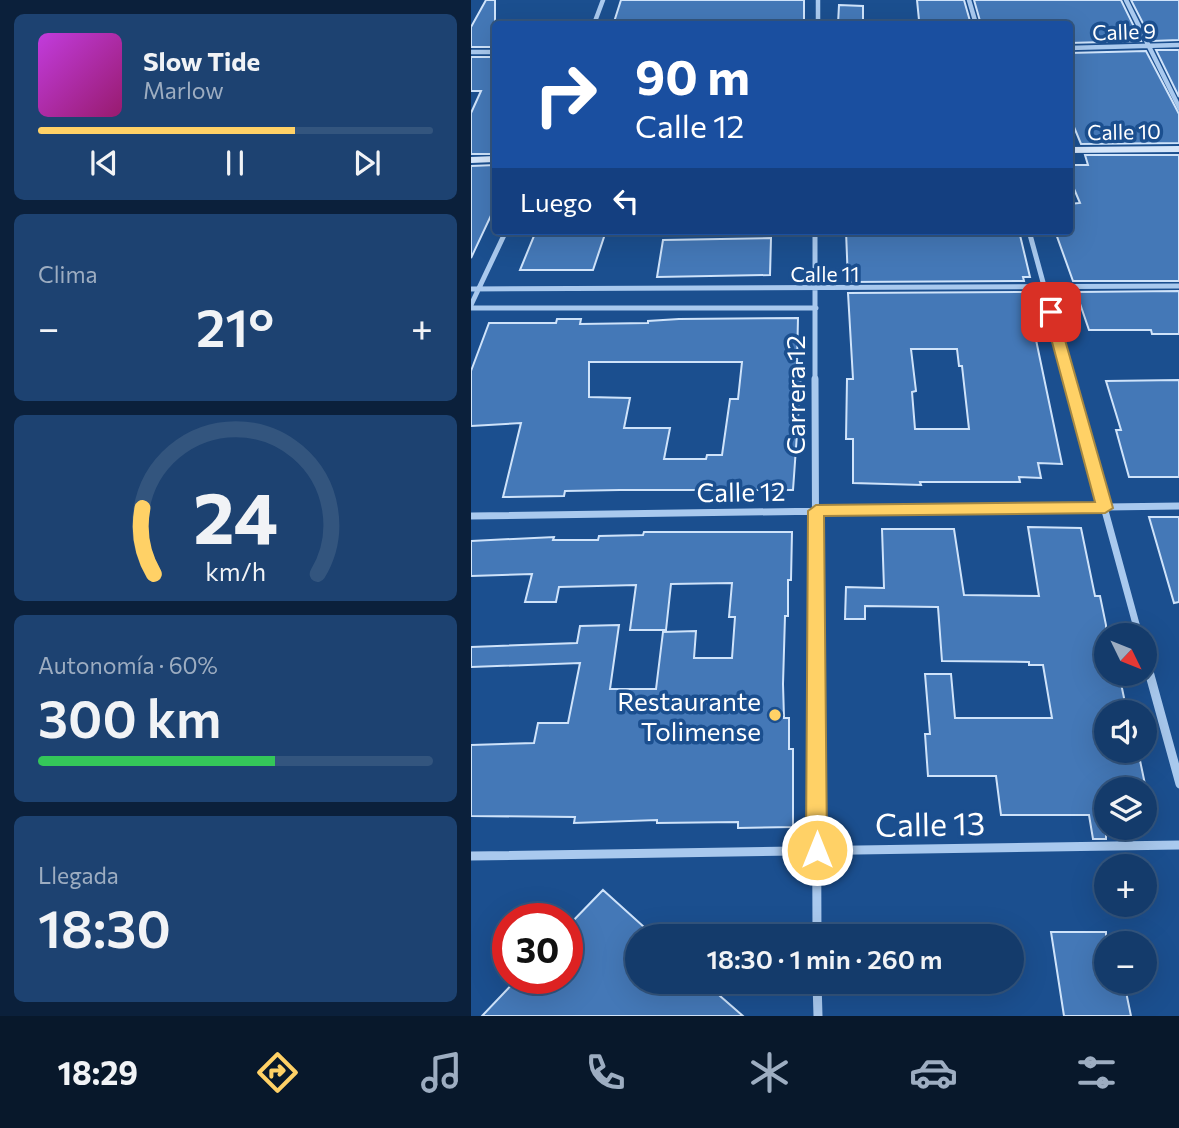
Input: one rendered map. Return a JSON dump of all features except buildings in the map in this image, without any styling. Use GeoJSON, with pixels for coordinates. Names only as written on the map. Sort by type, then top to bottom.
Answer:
{"type":"FeatureCollection","features":[{"type":"Feature","properties":{"kind":"street"},"geometry":{"type":"LineString","coordinates":[[594,21],[603,0]]}},
{"type":"Feature","properties":{"kind":"street"},"geometry":{"type":"LineString","coordinates":[[818,0],[818,21]]}},
{"type":"Feature","properties":{"kind":"street"},"geometry":{"type":"LineString","coordinates":[[969,0],[975,21]]}},
{"type":"Feature","properties":{"kind":"street"},"geometry":{"type":"LineString","coordinates":[[1126,0],[1179,109]]}},
{"type":"Feature","properties":{"kind":"street","name":"Calle 9"},"geometry":{"type":"LineString","coordinates":[[1073,48],[1179,46]]}},
{"type":"Feature","properties":{"kind":"street"},"geometry":{"type":"LineString","coordinates":[[471,52],[492,52]]}},
{"type":"Feature","properties":{"kind":"street","name":"Calle 10"},"geometry":{"type":"LineString","coordinates":[[1073,150],[1179,149]]}},
{"type":"Feature","properties":{"kind":"street"},"geometry":{"type":"LineString","coordinates":[[471,159],[492,159]]}},
{"type":"Feature","properties":{"kind":"street"},"geometry":{"type":"LineString","coordinates":[[471,306],[475,289],[504,235]]}},
{"type":"Feature","properties":{"kind":"street","name":"Carrera 12"},"geometry":{"type":"LineString","coordinates":[[815,235],[817,924]]}},
{"type":"Feature","properties":{"kind":"street"},"geometry":{"type":"LineString","coordinates":[[1030,235],[1136,623]]}},
{"type":"Feature","properties":{"kind":"street","name":"Calle 11"},"geometry":{"type":"LineString","coordinates":[[475,289],[1179,286]]}},
{"type":"Feature","properties":{"kind":"street","name":"Calle 11"},"geometry":{"type":"LineString","coordinates":[[471,306],[816,308]]}},
{"type":"Feature","properties":{"kind":"street","name":"Calle 12"},"geometry":{"type":"LineString","coordinates":[[471,516],[1179,506]]}},
{"type":"Feature","properties":{"kind":"street"},"geometry":{"type":"LineString","coordinates":[[1153,686],[1179,785]]}},
{"type":"Feature","properties":{"kind":"street","name":"Calle 13"},"geometry":{"type":"LineString","coordinates":[[471,856],[1179,845]]}},
{"type":"Feature","properties":{"kind":"street"},"geometry":{"type":"LineString","coordinates":[[817,994],[817,1016]]}},
{"type":"Feature","properties":{"kind":"place","name":"Restaurante Tolimense"},"geometry":{"type":"Point","coordinates":[775,715]}},
{"type":"Feature","properties":{"kind":"route"},"geometry":{"type":"LineString","coordinates":[[817,850],[816,511],[1105,508],[1051,312]]}}]}
